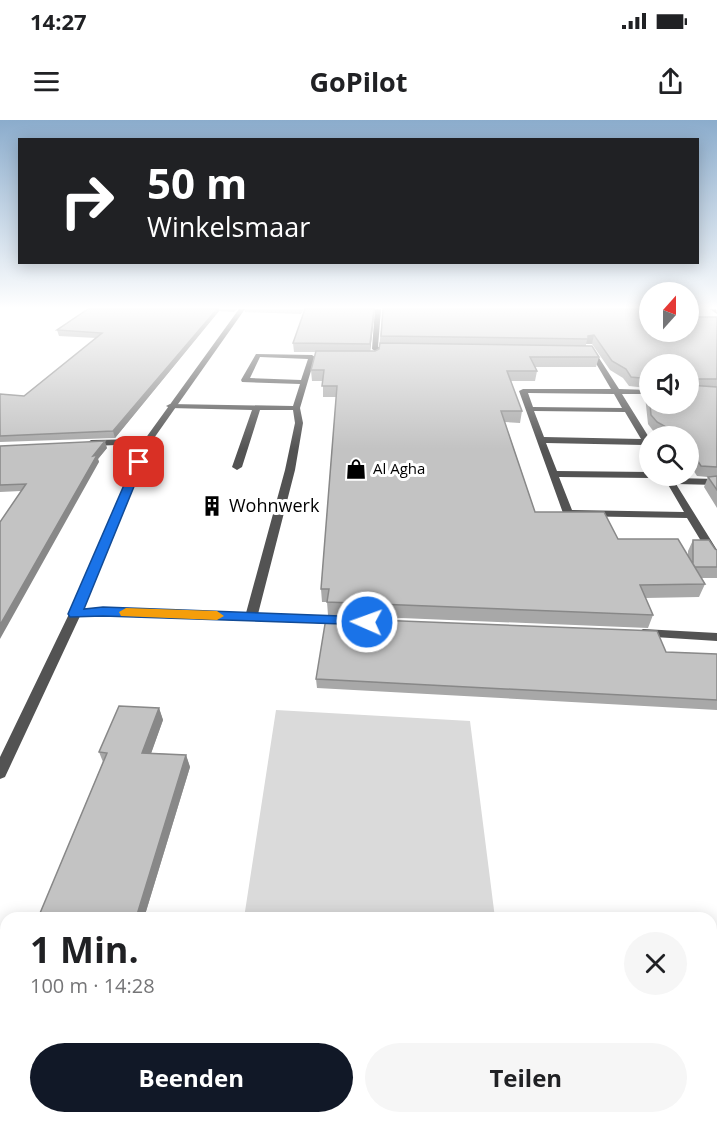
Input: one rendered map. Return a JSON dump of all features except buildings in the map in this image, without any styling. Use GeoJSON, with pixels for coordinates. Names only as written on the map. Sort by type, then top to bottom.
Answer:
{"type":"FeatureCollection","features":[{"type":"Feature","properties":{"kind":"street"},"geometry":{"type":"LineString","coordinates":[[0,773],[75,614],[148,441],[170,406],[207,356]]}},
{"type":"Feature","properties":{"kind":"street"},"geometry":{"type":"LineString","coordinates":[[303,382],[245,380],[258,356],[322,357]]}},
{"type":"Feature","properties":{"kind":"street"},"geometry":{"type":"LineString","coordinates":[[595,356],[639,429]]}},
{"type":"Feature","properties":{"kind":"street"},"geometry":{"type":"LineString","coordinates":[[250,617],[290,470],[299,423],[296,408],[312,357]]}},
{"type":"Feature","properties":{"kind":"street"},"geometry":{"type":"LineString","coordinates":[[639,392],[523,391],[568,513],[690,515]]}},
{"type":"Feature","properties":{"kind":"street"},"geometry":{"type":"LineString","coordinates":[[170,406],[296,408]]}},
{"type":"Feature","properties":{"kind":"street"},"geometry":{"type":"LineString","coordinates":[[237,467],[257,408]]}},
{"type":"Feature","properties":{"kind":"street"},"geometry":{"type":"LineString","coordinates":[[531,409],[627,410]]}},
{"type":"Feature","properties":{"kind":"street"},"geometry":{"type":"LineString","coordinates":[[542,440],[639,444]]}},
{"type":"Feature","properties":{"kind":"street"},"geometry":{"type":"LineString","coordinates":[[80,444],[148,441]]}},
{"type":"Feature","properties":{"kind":"street"},"geometry":{"type":"LineString","coordinates":[[554,474],[639,475]]}},
{"type":"Feature","properties":{"kind":"street"},"geometry":{"type":"LineString","coordinates":[[699,481],[717,482]]}},
{"type":"Feature","properties":{"kind":"street"},"geometry":{"type":"LineString","coordinates":[[673,486],[717,559]]}},
{"type":"Feature","properties":{"kind":"street"},"geometry":{"type":"LineString","coordinates":[[75,614],[103,612],[358,621]]}},
{"type":"Feature","properties":{"kind":"street"},"geometry":{"type":"LineString","coordinates":[[633,633],[717,636]]}},
{"type":"Feature","properties":{"kind":"shaded area"},"geometry":{"type":"Polygon","coordinates":[[[276,710],[470,721],[494,912],[245,912],[276,710]]]}},
{"type":"Feature","properties":{"kind":"slow traffic"},"geometry":{"type":"LineString","coordinates":[[126,612],[217,616]]}},
{"type":"Feature","properties":{"kind":"place","name":"Al Agha"},"geometry":{"type":"Point","coordinates":[356,469]}},
{"type":"Feature","properties":{"kind":"place","name":"Wohnwerk"},"geometry":{"type":"Point","coordinates":[212,506]}},
{"type":"Feature","properties":{"kind":"route"},"geometry":{"type":"LineString","coordinates":[[139,462],[75,614],[103,612],[367,622]]}}]}
